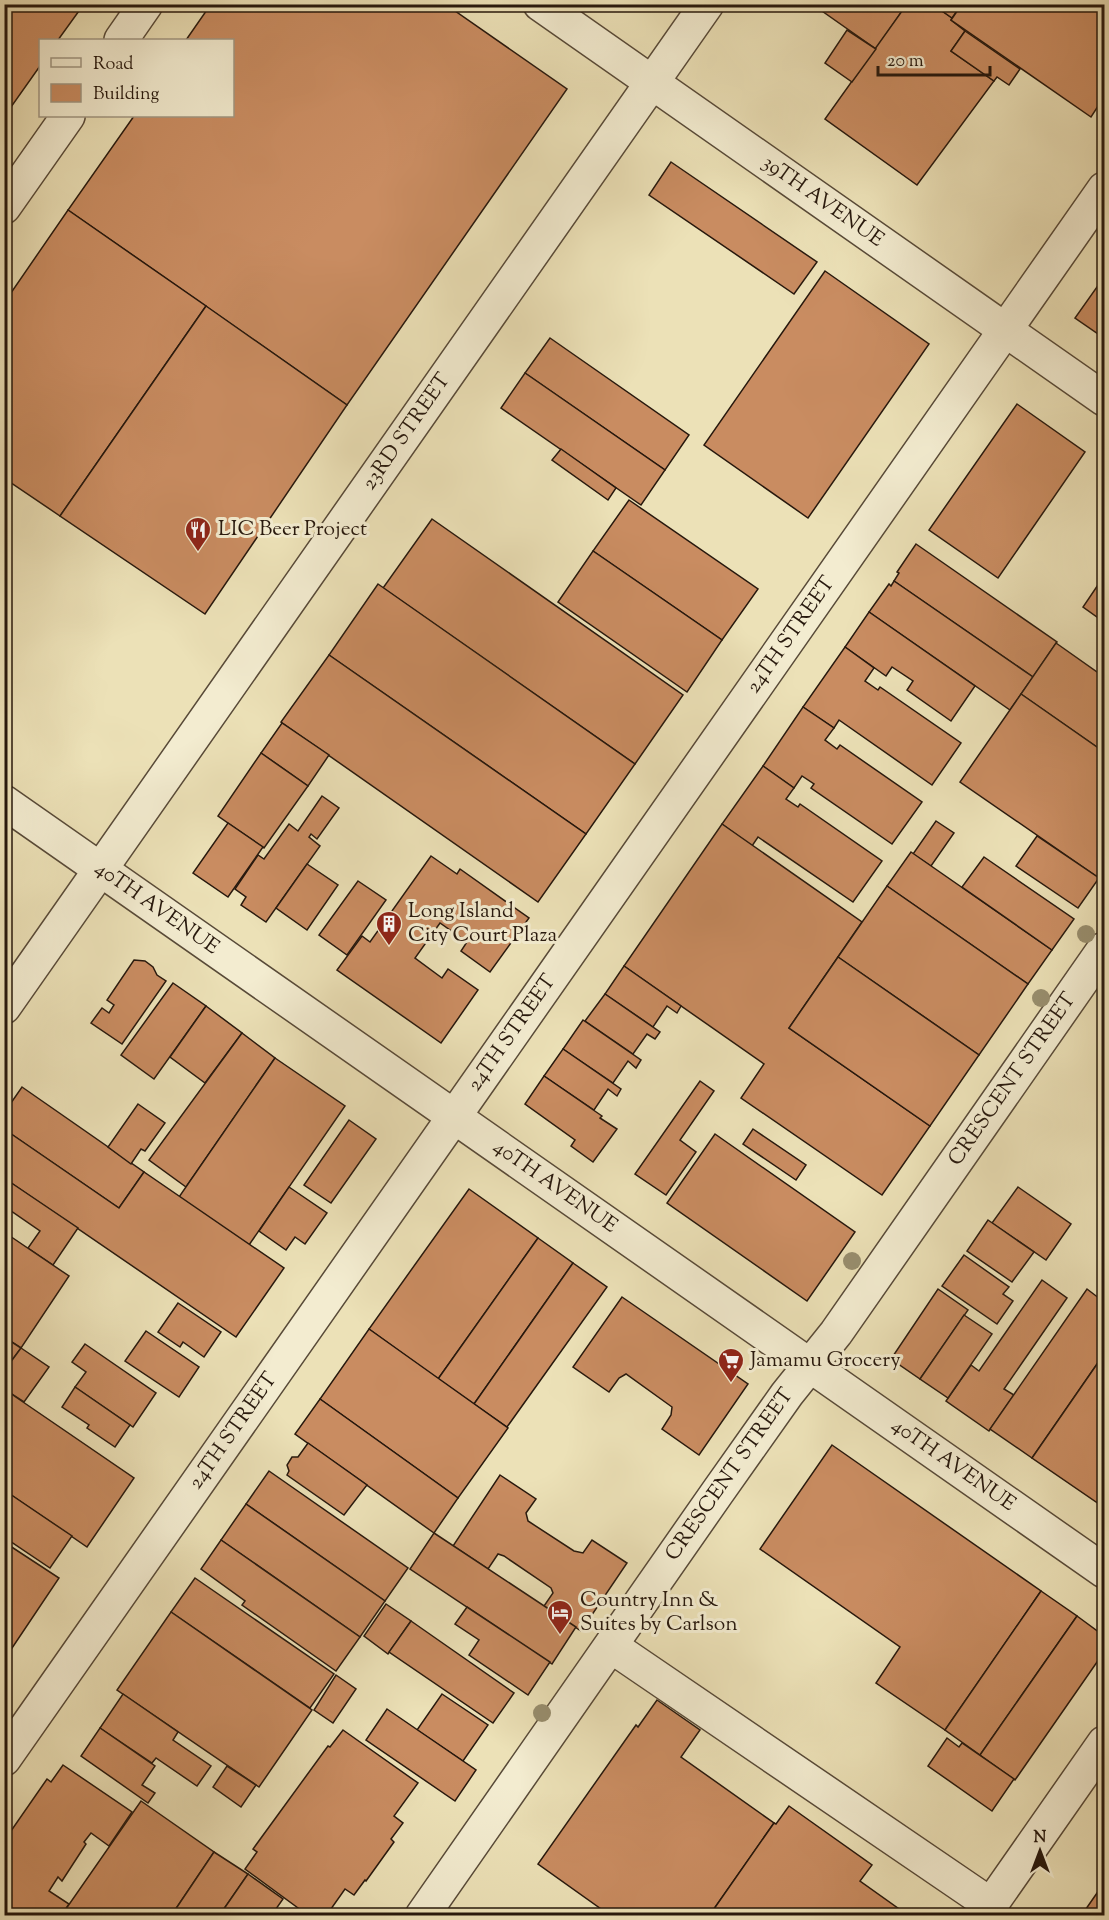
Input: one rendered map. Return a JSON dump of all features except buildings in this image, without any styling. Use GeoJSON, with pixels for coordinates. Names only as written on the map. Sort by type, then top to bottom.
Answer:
{"type":"FeatureCollection","features":[{"type":"Feature","properties":{"kind":"street"},"geometry":{"type":"LineString","coordinates":[[122,39],[146,4]]}},
{"type":"Feature","properties":{"kind":"street","name":"39TH AVENUE"},"geometry":{"type":"LineString","coordinates":[[540,4],[1104,399]]}},
{"type":"Feature","properties":{"kind":"street","name":"23RD STREET"},"geometry":{"type":"LineString","coordinates":[[4,1007],[707,4]]}},
{"type":"Feature","properties":{"kind":"street"},"geometry":{"type":"LineString","coordinates":[[4,207],[67,117]]}},
{"type":"Feature","properties":{"kind":"street","name":"24TH STREET"},"geometry":{"type":"LineString","coordinates":[[4,1759],[1104,189]]}},
{"type":"Feature","properties":{"kind":"street","name":"40TH AVENUE"},"geometry":{"type":"LineString","coordinates":[[4,802],[1104,1571]]}},
{"type":"Feature","properties":{"kind":"street","name":"CRESCENT STREET"},"geometry":{"type":"LineString","coordinates":[[422,1916],[787,1394],[837,1333],[1104,949]]}},
{"type":"Feature","properties":{"kind":"street"},"geometry":{"type":"LineString","coordinates":[[611,1646],[987,1910],[1104,1743]]}},
{"type":"Feature","properties":{"kind":"place","name":"LIC Beer Project"},"geometry":{"type":"Point","coordinates":[198,553]}},
{"type":"Feature","properties":{"kind":"place","name":"Long Island City Court Plaza"},"geometry":{"type":"Point","coordinates":[389,947]}},
{"type":"Feature","properties":{"kind":"place","name":"Jamamu Grocery"},"geometry":{"type":"Point","coordinates":[731,1384]}},
{"type":"Feature","properties":{"kind":"place","name":"Country Inn & Suites by Carlson"},"geometry":{"type":"Point","coordinates":[560,1636]}}]}
